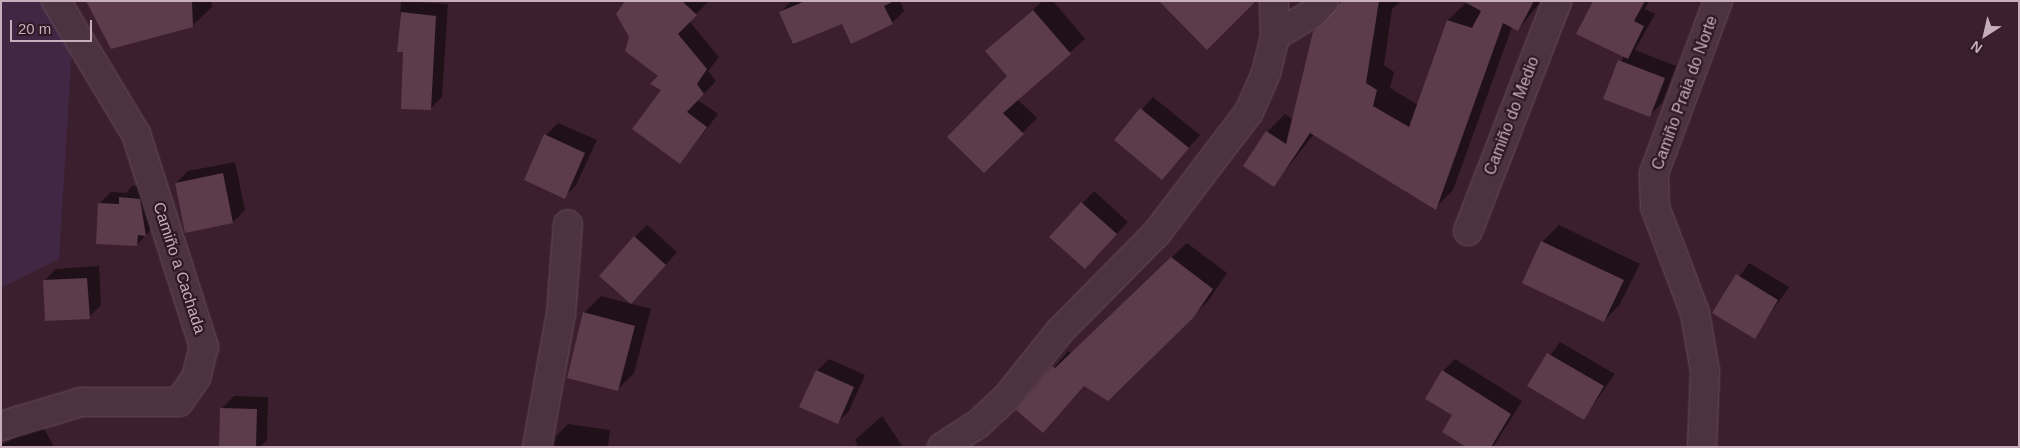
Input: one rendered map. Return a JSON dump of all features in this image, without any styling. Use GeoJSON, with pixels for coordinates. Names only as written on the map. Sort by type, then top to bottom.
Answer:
{"type":"FeatureCollection","features":[{"type":"Feature","properties":{"kind":"street","name":"Camiño a Cachada"},"geometry":{"type":"LineString","coordinates":[[1,426],[81,402],[179,402],[196,378],[204,347],[136,134],[56,1]]}},
{"type":"Feature","properties":{"kind":"street"},"geometry":{"type":"LineString","coordinates":[[942,447],[978,424],[1007,397],[1059,332],[1156,234],[1249,112],[1266,73],[1275,36],[1274,1]]}},
{"type":"Feature","properties":{"kind":"street"},"geometry":{"type":"LineString","coordinates":[[1275,36],[1313,13],[1324,1]]}},
{"type":"Feature","properties":{"kind":"street","name":"Camiño do Medio"},"geometry":{"type":"LineString","coordinates":[[1468,230],[1558,1]]}},
{"type":"Feature","properties":{"kind":"street","name":"Camiño Praia do Norte"},"geometry":{"type":"LineString","coordinates":[[1702,447],[1706,371],[1695,313],[1655,207],[1654,173],[1718,1]]}},
{"type":"Feature","properties":{"kind":"street"},"geometry":{"type":"LineString","coordinates":[[537,447],[562,314],[568,224]]}},
{"type":"Feature","properties":{"kind":"shaded area"},"geometry":{"type":"Polygon","coordinates":[[[1,1],[75,1],[59,259],[1,288],[1,1]]]}},
{"type":"Feature","properties":{"kind":"building"},"geometry":{"type":"Polygon","coordinates":[[[86,1],[192,1],[193,27],[111,49],[86,1]]]}},
{"type":"Feature","properties":{"kind":"building"},"geometry":{"type":"Polygon","coordinates":[[[625,1],[682,1],[697,15],[678,34],[707,69],[697,84],[704,94],[687,112],[707,127],[680,164],[632,129],[661,90],[650,84],[658,76],[625,51],[629,37],[616,14],[625,1]]]}},
{"type":"Feature","properties":{"kind":"building"},"geometry":{"type":"Polygon","coordinates":[[[805,1],[894,1],[884,6],[893,24],[851,44],[842,24],[793,44],[779,12],[805,1]]]}},
{"type":"Feature","properties":{"kind":"building"},"geometry":{"type":"Polygon","coordinates":[[[1159,1],[1256,1],[1207,50],[1159,1]]]}},
{"type":"Feature","properties":{"kind":"building"},"geometry":{"type":"Polygon","coordinates":[[[1342,1],[1379,1],[1366,83],[1377,90],[1373,106],[1409,127],[1447,20],[1472,28],[1481,11],[1463,1],[1534,1],[1518,31],[1503,23],[1436,210],[1310,133],[1274,187],[1243,166],[1266,131],[1286,144],[1313,32],[1342,1]]]}},
{"type":"Feature","properties":{"kind":"building"},"geometry":{"type":"Polygon","coordinates":[[[1593,1],[1645,1],[1634,21],[1644,26],[1628,59],[1576,34],[1593,1]]]}},
{"type":"Feature","properties":{"kind":"building"},"geometry":{"type":"Polygon","coordinates":[[[1033,10],[1071,54],[1003,113],[1024,134],[984,173],[947,137],[1007,76],[985,51],[1033,10]]]}},
{"type":"Feature","properties":{"kind":"building"},"geometry":{"type":"Polygon","coordinates":[[[401,12],[436,16],[431,110],[401,109],[403,52],[397,52],[401,12]]]}},
{"type":"Feature","properties":{"kind":"building"},"geometry":{"type":"Polygon","coordinates":[[[1618,60],[1665,78],[1650,117],[1603,99],[1618,60]]]}},
{"type":"Feature","properties":{"kind":"building"},"geometry":{"type":"Polygon","coordinates":[[[1140,108],[1189,148],[1162,180],[1114,140],[1140,108]]]}},
{"type":"Feature","properties":{"kind":"building"},"geometry":{"type":"Polygon","coordinates":[[[544,134],[585,153],[565,199],[524,180],[544,134]]]}},
{"type":"Feature","properties":{"kind":"building"},"geometry":{"type":"Polygon","coordinates":[[[223,173],[233,223],[185,233],[175,183],[223,173]]]}},
{"type":"Feature","properties":{"kind":"building"},"geometry":{"type":"Polygon","coordinates":[[[119,197],[140,199],[146,236],[138,235],[137,246],[96,244],[98,203],[119,204],[119,197]]]}},
{"type":"Feature","properties":{"kind":"building"},"geometry":{"type":"Polygon","coordinates":[[[1081,202],[1117,234],[1085,269],[1049,237],[1081,202]]]}},
{"type":"Feature","properties":{"kind":"building"},"geometry":{"type":"Polygon","coordinates":[[[634,236],[666,265],[631,304],[599,276],[634,236]]]}},
{"type":"Feature","properties":{"kind":"building"},"geometry":{"type":"Polygon","coordinates":[[[1541,241],[1624,280],[1604,322],[1522,283],[1541,241]]]}},
{"type":"Feature","properties":{"kind":"building"},"geometry":{"type":"Polygon","coordinates":[[[1171,257],[1213,289],[1193,318],[1108,401],[1084,386],[1043,433],[1016,410],[1052,366],[1055,368],[1171,257]]]}},
{"type":"Feature","properties":{"kind":"building"},"geometry":{"type":"Polygon","coordinates":[[[1736,274],[1778,300],[1755,339],[1712,313],[1736,274]]]}},
{"type":"Feature","properties":{"kind":"building"},"geometry":{"type":"Polygon","coordinates":[[[87,278],[90,319],[45,321],[43,280],[87,278]]]}},
{"type":"Feature","properties":{"kind":"building"},"geometry":{"type":"Polygon","coordinates":[[[583,312],[635,326],[618,391],[567,378],[583,312]]]}},
{"type":"Feature","properties":{"kind":"building"},"geometry":{"type":"Polygon","coordinates":[[[1547,353],[1604,386],[1584,420],[1527,386],[1547,353]]]}},
{"type":"Feature","properties":{"kind":"building"},"geometry":{"type":"Polygon","coordinates":[[[816,370],[854,387],[838,424],[799,407],[816,370]]]}},
{"type":"Feature","properties":{"kind":"building"},"geometry":{"type":"Polygon","coordinates":[[[1442,370],[1511,414],[1491,447],[1466,447],[1442,432],[1452,415],[1425,399],[1442,370]]]}},
{"type":"Feature","properties":{"kind":"building"},"geometry":{"type":"Polygon","coordinates":[[[220,408],[257,409],[256,447],[219,447],[220,408]]]}}]}
